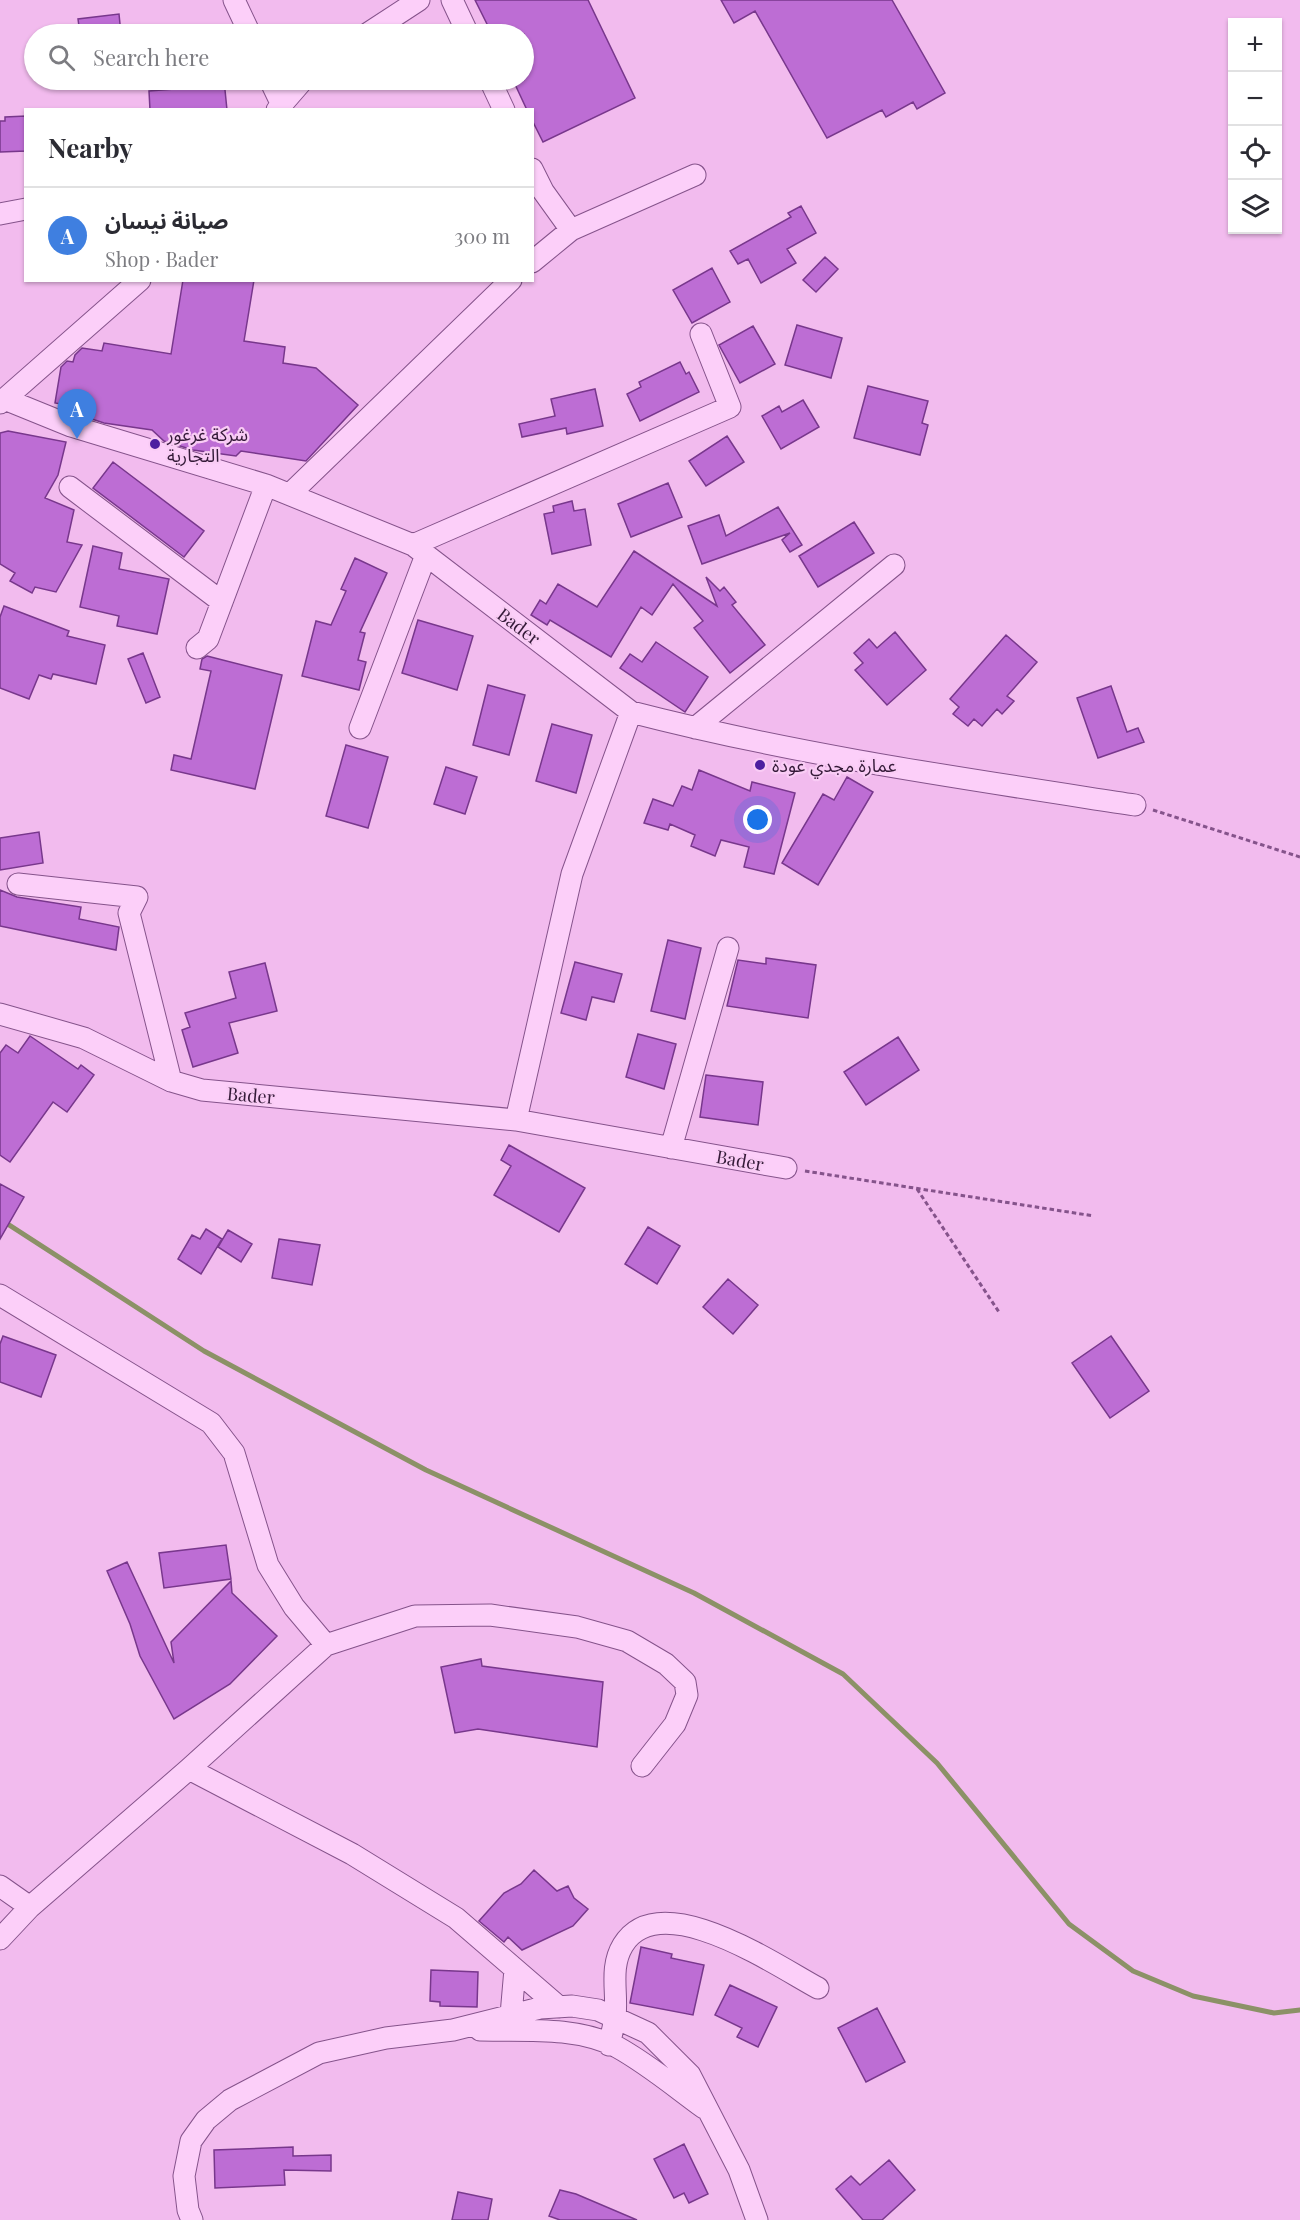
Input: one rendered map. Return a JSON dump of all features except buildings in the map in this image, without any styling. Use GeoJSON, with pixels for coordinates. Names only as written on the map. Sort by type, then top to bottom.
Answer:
{"type":"FeatureCollection","features":[{"type":"Feature","properties":{"kind":"street"},"geometry":{"type":"LineString","coordinates":[[234,0],[245,24]]}},
{"type":"Feature","properties":{"kind":"street"},"geometry":{"type":"LineString","coordinates":[[382,24],[419,0]]}},
{"type":"Feature","properties":{"kind":"street"},"geometry":{"type":"LineString","coordinates":[[452,0],[463,24]]}},
{"type":"Feature","properties":{"kind":"street"},"geometry":{"type":"LineString","coordinates":[[273,90],[279,106],[294,90]]}},
{"type":"Feature","properties":{"kind":"street"},"geometry":{"type":"LineString","coordinates":[[495,90],[503,108]]}},
{"type":"Feature","properties":{"kind":"street"},"geometry":{"type":"LineString","coordinates":[[534,173],[543,191],[571,230]]}},
{"type":"Feature","properties":{"kind":"street"},"geometry":{"type":"LineString","coordinates":[[534,260],[571,230],[696,175]]}},
{"type":"Feature","properties":{"kind":"street"},"geometry":{"type":"LineString","coordinates":[[0,214],[24,209]]}},
{"type":"Feature","properties":{"kind":"street"},"geometry":{"type":"LineString","coordinates":[[4,401],[139,282]]}},
{"type":"Feature","properties":{"kind":"street"},"geometry":{"type":"LineString","coordinates":[[290,495],[509,282]]}},
{"type":"Feature","properties":{"kind":"street"},"geometry":{"type":"LineString","coordinates":[[360,728],[420,550],[729,407],[701,334]]}},
{"type":"Feature","properties":{"kind":"street","name":"Bader"},"geometry":{"type":"LineString","coordinates":[[4,401],[71,426],[266,485],[420,550],[632,712]]}},
{"type":"Feature","properties":{"kind":"street"},"geometry":{"type":"LineString","coordinates":[[197,648],[208,639],[266,485]]}},
{"type":"Feature","properties":{"kind":"street"},"geometry":{"type":"LineString","coordinates":[[70,487],[222,602]]}},
{"type":"Feature","properties":{"kind":"street"},"geometry":{"type":"LineString","coordinates":[[695,728],[894,565]]}},
{"type":"Feature","properties":{"kind":"street"},"geometry":{"type":"LineString","coordinates":[[516,1120],[572,874],[632,712],[695,728],[858,762],[1136,804]]}},
{"type":"Feature","properties":{"kind":"street"},"geometry":{"type":"LineString","coordinates":[[18,884],[137,897],[129,913],[171,1081]]}},
{"type":"Feature","properties":{"kind":"street"},"geometry":{"type":"LineString","coordinates":[[671,1148],[728,948]]}},
{"type":"Feature","properties":{"kind":"street","name":"Bader"},"geometry":{"type":"LineString","coordinates":[[0,1014],[84,1038],[171,1081],[202,1090],[516,1120],[786,1168]]}},
{"type":"Feature","properties":{"kind":"street"},"geometry":{"type":"LineString","coordinates":[[0,1295],[211,1423],[234,1453],[268,1564],[294,1607],[326,1645]]}},
{"type":"Feature","properties":{"kind":"street"},"geometry":{"type":"LineString","coordinates":[[0,1939],[30,1907],[189,1769],[326,1645],[415,1616],[490,1615],[577,1627],[627,1641],[666,1664],[685,1682],[687,1695],[675,1724],[642,1766]]}},
{"type":"Feature","properties":{"kind":"street"},"geometry":{"type":"LineString","coordinates":[[189,1769],[352,1854],[456,1918],[559,2007]]}},
{"type":"Feature","properties":{"kind":"street"},"geometry":{"type":"LineString","coordinates":[[0,1886],[30,1907]]}},
{"type":"Feature","properties":{"kind":"street"},"geometry":{"type":"LineString","coordinates":[[609,2044],[615,2016],[614,1972],[623,1945],[638,1930],[652,1924],[685,1924],[715,1933],[818,1988]]}},
{"type":"Feature","properties":{"kind":"street"},"geometry":{"type":"LineString","coordinates":[[511,2015],[516,1970]]}},
{"type":"Feature","properties":{"kind":"street"},"geometry":{"type":"LineString","coordinates":[[453,2030],[511,2015],[559,2007],[598,2010],[648,2033],[690,2075],[706,2110],[739,2170],[757,2220]]}},
{"type":"Feature","properties":{"kind":"street"},"geometry":{"type":"LineString","coordinates":[[192,2220],[183,2176],[191,2141],[206,2120],[230,2100],[319,2053],[386,2038],[453,2030],[550,2031],[588,2037],[609,2044],[646,2065],[706,2110]]}},
{"type":"Feature","properties":{"kind":"path"},"geometry":{"type":"LineString","coordinates":[[1136,804],[1300,857]]}},
{"type":"Feature","properties":{"kind":"path"},"geometry":{"type":"LineString","coordinates":[[786,1168],[1094,1216]]}},
{"type":"Feature","properties":{"kind":"path"},"geometry":{"type":"LineString","coordinates":[[917,1189],[999,1312]]}},
{"type":"Feature","properties":{"kind":"waterway"},"geometry":{"type":"LineString","coordinates":[[0,1219],[204,1351],[426,1470],[694,1593],[843,1674],[937,1763],[1069,1924],[1133,1971],[1193,1996],[1274,2013],[1300,2010]]}},
{"type":"Feature","properties":{"kind":"place","name":"صيانة نيسان"},"geometry":{"type":"Point","coordinates":[77,439]}},
{"type":"Feature","properties":{"kind":"place","name":"شركة غرغور التجارية"},"geometry":{"type":"Point","coordinates":[155,444]}},
{"type":"Feature","properties":{"kind":"place","name":"عمارة مجدي عودة"},"geometry":{"type":"Point","coordinates":[760,765]}}]}
